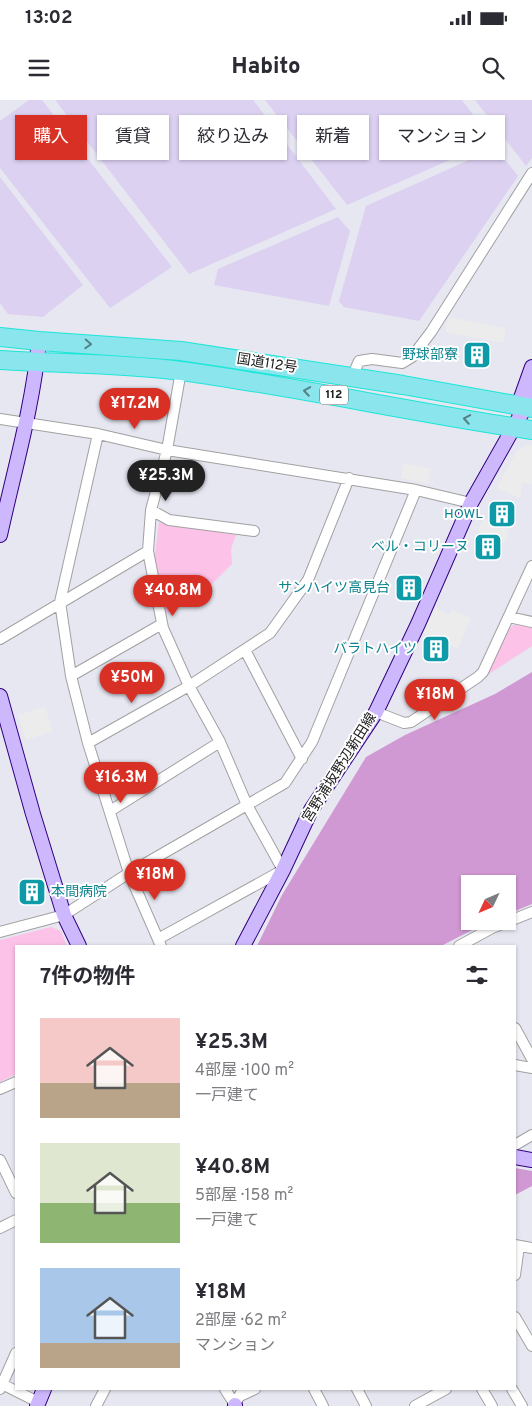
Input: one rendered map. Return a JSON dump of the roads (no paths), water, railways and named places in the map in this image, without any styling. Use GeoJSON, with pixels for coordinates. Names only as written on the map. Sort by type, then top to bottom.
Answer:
{"type":"FeatureCollection","features":[{"type":"Feature","properties":{"kind":"highway","name":"国道112号"},"geometry":{"type":"LineString","coordinates":[[0,337],[181,351],[527,404]]}},
{"type":"Feature","properties":{"kind":"highway","name":"国道112号"},"geometry":{"type":"LineString","coordinates":[[0,360],[181,371],[344,396],[524,428]]}},
{"type":"Feature","properties":{"kind":"main road"},"geometry":{"type":"LineString","coordinates":[[0,535],[25,422],[37,362],[39,341]]}},
{"type":"Feature","properties":{"kind":"main road","name":"宮野浦坂野辺新田線"},"geometry":{"type":"LineString","coordinates":[[244,945],[311,810],[376,712],[418,624],[471,503],[524,428],[532,367]]}},
{"type":"Feature","properties":{"kind":"main road"},"geometry":{"type":"LineString","coordinates":[[0,696],[30,805],[64,915],[79,945]]}},
{"type":"Feature","properties":{"kind":"main road"},"geometry":{"type":"LineString","coordinates":[[516,1157],[532,1160]]}},
{"type":"Feature","properties":{"kind":"main road"},"geometry":{"type":"LineString","coordinates":[[38,1404],[44,1390]]}},
{"type":"Feature","properties":{"kind":"street"},"geometry":{"type":"LineString","coordinates":[[352,377],[359,362],[372,359],[402,363],[412,357],[431,332],[532,174]]}},
{"type":"Feature","properties":{"kind":"street"},"geometry":{"type":"LineString","coordinates":[[98,434],[60,602],[71,676],[88,743],[129,873],[159,943],[282,870],[247,805],[220,742],[189,686],[162,624],[148,552],[151,510],[167,450],[181,371]]}},
{"type":"Feature","properties":{"kind":"street"},"geometry":{"type":"LineString","coordinates":[[0,418],[98,434],[167,450],[416,490],[471,503]]}},
{"type":"Feature","properties":{"kind":"street"},"geometry":{"type":"LineString","coordinates":[[88,743],[189,686],[270,633],[308,580],[348,478]]}},
{"type":"Feature","properties":{"kind":"street"},"geometry":{"type":"LineString","coordinates":[[0,932],[64,915],[129,873],[285,783],[312,742],[416,490]]}},
{"type":"Feature","properties":{"kind":"street"},"geometry":{"type":"LineString","coordinates":[[151,510],[169,520],[254,531]]}},
{"type":"Feature","properties":{"kind":"street"},"geometry":{"type":"LineString","coordinates":[[0,639],[148,552]]}},
{"type":"Feature","properties":{"kind":"street"},"geometry":{"type":"LineString","coordinates":[[376,712],[404,723],[411,722],[478,677],[483,672],[532,566]]}},
{"type":"Feature","properties":{"kind":"street"},"geometry":{"type":"LineString","coordinates":[[509,617],[532,622]]}},
{"type":"Feature","properties":{"kind":"street"},"geometry":{"type":"LineString","coordinates":[[71,676],[162,624]]}},
{"type":"Feature","properties":{"kind":"street"},"geometry":{"type":"LineString","coordinates":[[245,650],[302,759]]}},
{"type":"Feature","properties":{"kind":"street"},"geometry":{"type":"LineString","coordinates":[[110,811],[220,742]]}},
{"type":"Feature","properties":{"kind":"street"},"geometry":{"type":"LineString","coordinates":[[465,945],[492,928],[532,912]]}},
{"type":"Feature","properties":{"kind":"street"},"geometry":{"type":"LineString","coordinates":[[516,1030],[532,1059]]}},
{"type":"Feature","properties":{"kind":"street"},"geometry":{"type":"LineString","coordinates":[[516,1064],[532,1068]]}},
{"type":"Feature","properties":{"kind":"street"},"geometry":{"type":"LineString","coordinates":[[0,1090],[15,1082]]}},
{"type":"Feature","properties":{"kind":"street"},"geometry":{"type":"LineString","coordinates":[[516,1144],[532,1135]]}},
{"type":"Feature","properties":{"kind":"street"},"geometry":{"type":"LineString","coordinates":[[0,1160],[15,1191]]}},
{"type":"Feature","properties":{"kind":"street"},"geometry":{"type":"LineString","coordinates":[[0,1228],[15,1220]]}},
{"type":"Feature","properties":{"kind":"street"},"geometry":{"type":"LineString","coordinates":[[516,1260],[517,1246],[532,1248]]}},
{"type":"Feature","properties":{"kind":"street"},"geometry":{"type":"LineString","coordinates":[[516,1319],[532,1346]]}},
{"type":"Feature","properties":{"kind":"street"},"geometry":{"type":"LineString","coordinates":[[15,1355],[1,1385],[38,1404]]}},
{"type":"Feature","properties":{"kind":"street"},"geometry":{"type":"LineString","coordinates":[[96,1406],[104,1390]]}},
{"type":"Feature","properties":{"kind":"street"},"geometry":{"type":"LineString","coordinates":[[226,1390],[238,1400],[253,1390]]}},
{"type":"Feature","properties":{"kind":"street"},"geometry":{"type":"LineString","coordinates":[[315,1390],[323,1406]]}},
{"type":"Feature","properties":{"kind":"street"},"geometry":{"type":"LineString","coordinates":[[358,1390],[366,1406]]}},
{"type":"Feature","properties":{"kind":"street"},"geometry":{"type":"LineString","coordinates":[[415,1406],[439,1390]]}},
{"type":"Feature","properties":{"kind":"street"},"geometry":{"type":"LineString","coordinates":[[482,1390],[488,1405]]}},
{"type":"Feature","properties":{"kind":"street"},"geometry":{"type":"LineString","coordinates":[[513,1390],[522,1406]]}},
{"type":"Feature","properties":{"kind":"place","name":"野球部寮"},"geometry":{"type":"Point","coordinates":[477,355]}},
{"type":"Feature","properties":{"kind":"place","name":"HOWL"},"geometry":{"type":"Point","coordinates":[502,514]}},
{"type":"Feature","properties":{"kind":"place","name":"ベル・コリーヌ"},"geometry":{"type":"Point","coordinates":[488,547]}},
{"type":"Feature","properties":{"kind":"place","name":"サンハイツ高見台"},"geometry":{"type":"Point","coordinates":[409,588]}},
{"type":"Feature","properties":{"kind":"place","name":"バラトハイツ"},"geometry":{"type":"Point","coordinates":[436,649]}},
{"type":"Feature","properties":{"kind":"place","name":"本間病院"},"geometry":{"type":"Point","coordinates":[32,892]}}]}
